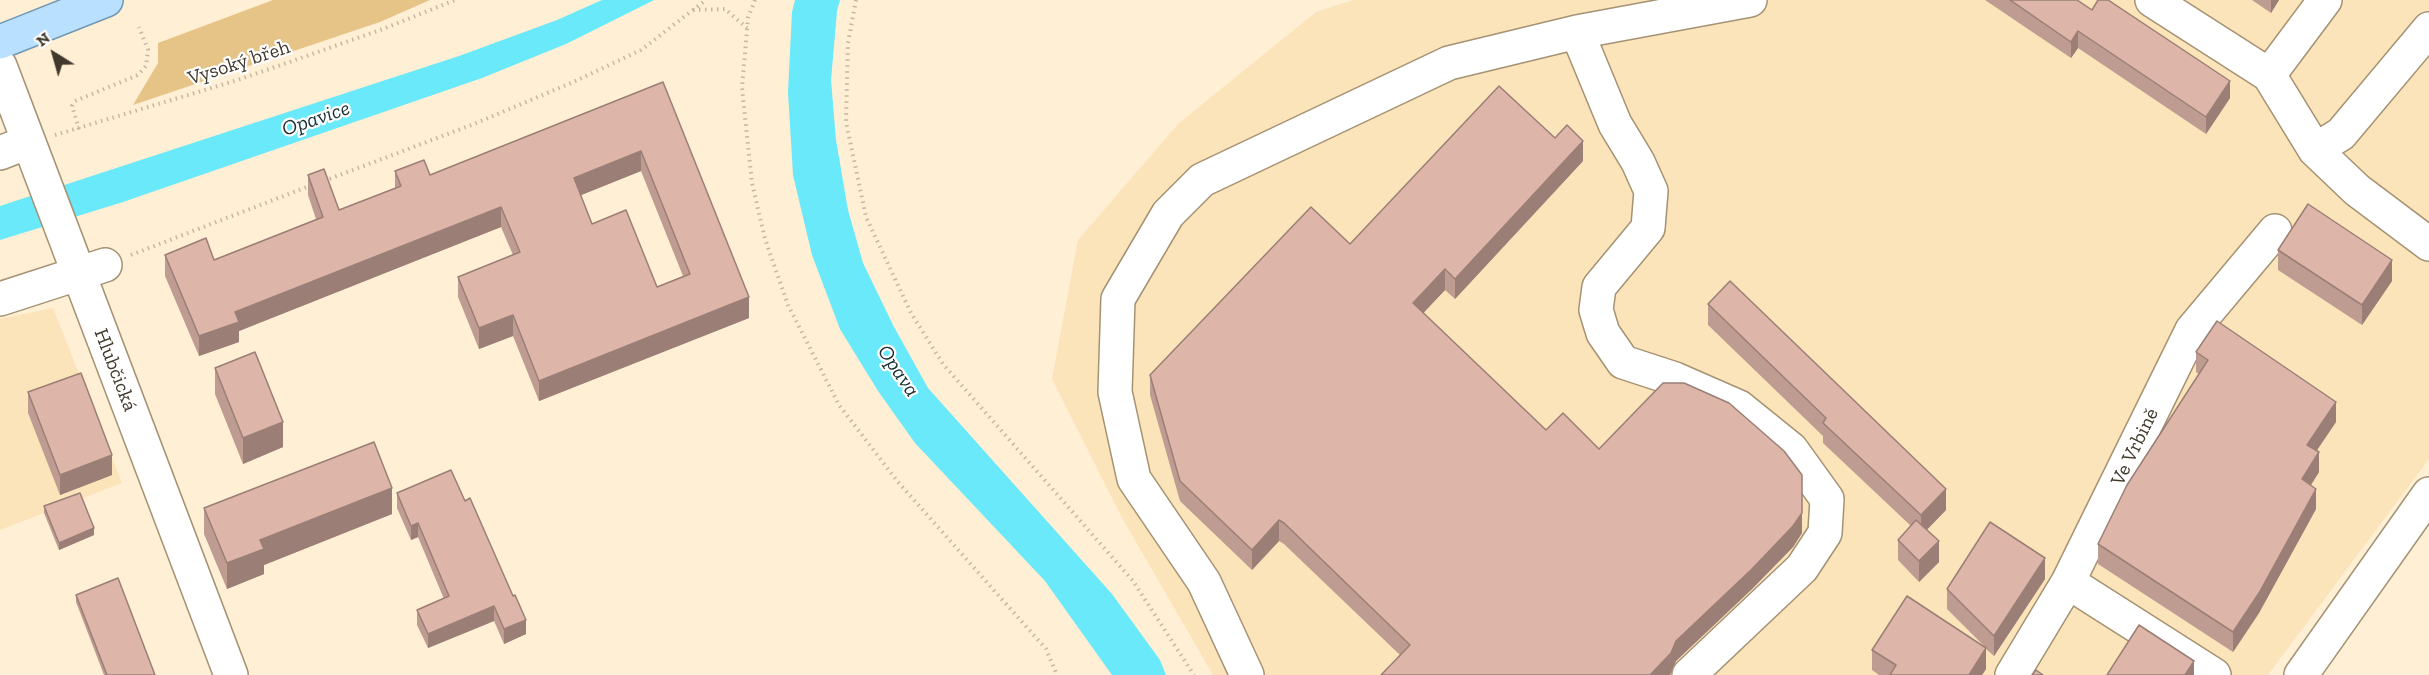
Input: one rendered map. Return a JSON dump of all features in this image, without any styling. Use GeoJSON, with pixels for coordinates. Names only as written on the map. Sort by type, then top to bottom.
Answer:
{"type":"FeatureCollection","features":[{"type":"Feature","properties":{"kind":"main road"},"geometry":{"type":"LineString","coordinates":[[0,42],[106,0]]}},
{"type":"Feature","properties":{"kind":"street"},"geometry":{"type":"LineString","coordinates":[[1247,675],[1204,582],[1134,479],[1115,392],[1118,299],[1168,214],[1202,180],[1449,63],[1577,32],[1750,0]]}},
{"type":"Feature","properties":{"kind":"street"},"geometry":{"type":"LineString","coordinates":[[2152,0],[2269,75],[2315,150],[2357,189],[2429,244]]}},
{"type":"Feature","properties":{"kind":"street"},"geometry":{"type":"LineString","coordinates":[[2269,75],[2325,0]]}},
{"type":"Feature","properties":{"kind":"street"},"geometry":{"type":"LineString","coordinates":[[2315,150],[2341,134],[2429,29]]}},
{"type":"Feature","properties":{"kind":"street"},"geometry":{"type":"LineString","coordinates":[[1577,32],[1615,124],[1638,162],[1651,191],[1648,228],[1599,287],[1596,310],[1603,333],[1623,362],[1675,379],[1739,407],[1791,449],[1827,499],[1825,533],[1802,568],[1689,675]]}},
{"type":"Feature","properties":{"kind":"street","name":"Hlubčická"},"geometry":{"type":"LineString","coordinates":[[0,66],[21,150],[85,265],[231,675]]}},
{"type":"Feature","properties":{"kind":"street","name":"Ve Vrbině"},"geometry":{"type":"LineString","coordinates":[[2012,675],[2068,582],[2192,330],[2276,231]]}},
{"type":"Feature","properties":{"kind":"street"},"geometry":{"type":"LineString","coordinates":[[0,299],[85,265]]}},
{"type":"Feature","properties":{"kind":"street"},"geometry":{"type":"LineString","coordinates":[[2301,675],[2429,494]]}},
{"type":"Feature","properties":{"kind":"street"},"geometry":{"type":"LineString","coordinates":[[2068,582],[2214,675]]}},
{"type":"Feature","properties":{"kind":"path","name":"Vysoký břeh"},"geometry":{"type":"LineString","coordinates":[[21,150],[79,129],[238,80],[383,29],[455,0]]}},
{"type":"Feature","properties":{"kind":"path"},"geometry":{"type":"LineString","coordinates":[[85,265],[236,213],[474,124],[571,83],[641,50],[706,0]]}},
{"type":"Feature","properties":{"kind":"path"},"geometry":{"type":"LineString","coordinates":[[755,0],[748,18],[742,88],[752,183],[765,239],[788,305],[839,405],[898,482],[1046,649],[1057,675]]}},
{"type":"Feature","properties":{"kind":"path"},"geometry":{"type":"LineString","coordinates":[[856,0],[848,43],[846,122],[866,217],[911,313],[943,364],[1133,581],[1194,675]]}},
{"type":"Feature","properties":{"kind":"path"},"geometry":{"type":"LineString","coordinates":[[692,10],[725,9],[747,28]]}},
{"type":"Feature","properties":{"kind":"path"},"geometry":{"type":"LineString","coordinates":[[79,129],[72,106],[75,101],[138,75],[146,66],[148,50],[139,27]]}},
{"type":"Feature","properties":{"kind":"shaded area"},"geometry":{"type":"Polygon","coordinates":[[[273,0],[430,0],[380,22],[133,105],[158,63],[158,43],[273,0]]]}},
{"type":"Feature","properties":{"kind":"shaded area"},"geometry":{"type":"Polygon","coordinates":[[[1353,0],[2429,0],[2429,459],[2268,675],[1213,675],[1121,516],[1052,379],[1078,240],[1179,123],[1316,12],[1353,0]]]}},
{"type":"Feature","properties":{"kind":"shaded area"},"geometry":{"type":"Polygon","coordinates":[[[53,308],[122,483],[0,530],[0,319],[53,308]]]}},
{"type":"Feature","properties":{"kind":"water","name":"Opavice"},"geometry":{"type":"Polygon","coordinates":[[[602,0],[654,0],[566,44],[482,78],[123,202],[0,240],[0,206],[459,56],[557,20],[602,0]]]}},
{"type":"Feature","properties":{"kind":"water","name":"Opava"},"geometry":{"type":"Polygon","coordinates":[[[795,0],[840,0],[831,80],[836,140],[848,210],[863,263],[894,327],[928,388],[1112,594],[1160,660],[1166,675],[1112,675],[1045,581],[915,443],[878,391],[840,329],[812,255],[793,175],[788,92],[792,12],[795,0]]]}},
{"type":"Feature","properties":{"kind":"building"},"geometry":{"type":"Polygon","coordinates":[[[2010,0],[2077,0],[2092,10],[2098,0],[2108,0],[2230,81],[2206,117],[2078,31],[2071,42],[2010,0]]]}},
{"type":"Feature","properties":{"kind":"building"},"geometry":{"type":"Polygon","coordinates":[[[663,82],[749,297],[539,381],[513,315],[479,328],[458,277],[520,252],[501,207],[235,312],[239,322],[199,336],[165,255],[206,238],[214,260],[323,217],[308,175],[324,169],[339,210],[401,186],[395,171],[424,160],[430,175],[663,82]],[[641,151],[574,178],[592,224],[626,210],[657,287],[690,274],[641,151]]]}},
{"type":"Feature","properties":{"kind":"building"},"geometry":{"type":"Polygon","coordinates":[[[1499,86],[1555,138],[1567,125],[1583,141],[1455,279],[1445,269],[1413,303],[1546,430],[1563,413],[1599,449],[1663,383],[1684,383],[1729,403],[1784,451],[1802,475],[1802,513],[1793,526],[1752,569],[1676,641],[1671,653],[1650,675],[1381,675],[1410,645],[1284,523],[1279,520],[1252,550],[1180,481],[1150,375],[1311,207],[1350,244],[1499,86]]]}},
{"type":"Feature","properties":{"kind":"building"},"geometry":{"type":"Polygon","coordinates":[[[2308,204],[2392,260],[2362,305],[2278,250],[2308,204]]]}},
{"type":"Feature","properties":{"kind":"building"},"geometry":{"type":"Polygon","coordinates":[[[1730,281],[1946,489],[1921,515],[1823,423],[1826,418],[1708,304],[1730,281]]]}},
{"type":"Feature","properties":{"kind":"building"},"geometry":{"type":"Polygon","coordinates":[[[2217,321],[2336,402],[2307,445],[2319,452],[2302,479],[2316,489],[2259,593],[2233,632],[2098,544],[2127,485],[2208,360],[2196,352],[2217,321]]]}},
{"type":"Feature","properties":{"kind":"building"},"geometry":{"type":"Polygon","coordinates":[[[255,352],[283,422],[243,438],[215,368],[255,352]]]}},
{"type":"Feature","properties":{"kind":"building"},"geometry":{"type":"Polygon","coordinates":[[[81,373],[112,455],[60,475],[28,392],[81,373]]]}},
{"type":"Feature","properties":{"kind":"building"},"geometry":{"type":"Polygon","coordinates":[[[374,442],[392,488],[260,540],[264,549],[227,563],[204,508],[374,442]]]}},
{"type":"Feature","properties":{"kind":"building"},"geometry":{"type":"Polygon","coordinates":[[[451,470],[465,501],[470,498],[513,596],[515,595],[526,620],[504,629],[494,606],[428,634],[417,610],[449,596],[418,523],[411,526],[397,493],[451,470]]]}},
{"type":"Feature","properties":{"kind":"building"},"geometry":{"type":"Polygon","coordinates":[[[80,493],[94,528],[59,543],[44,506],[80,493]]]}},
{"type":"Feature","properties":{"kind":"building"},"geometry":{"type":"Polygon","coordinates":[[[1916,520],[1939,541],[1919,561],[1898,540],[1916,520]]]}},
{"type":"Feature","properties":{"kind":"building"},"geometry":{"type":"Polygon","coordinates":[[[1990,522],[2045,558],[1994,636],[1947,589],[1990,522]]]}},
{"type":"Feature","properties":{"kind":"building"},"geometry":{"type":"Polygon","coordinates":[[[118,578],[155,675],[107,675],[76,595],[118,578]]]}},
{"type":"Feature","properties":{"kind":"building"},"geometry":{"type":"Polygon","coordinates":[[[1907,596],[1986,648],[1969,675],[1890,675],[1896,665],[1872,650],[1907,596]]]}},
{"type":"Feature","properties":{"kind":"building"},"geometry":{"type":"Polygon","coordinates":[[[2139,625],[2194,661],[2185,675],[2107,675],[2139,625]]]}},
{"type":"Feature","properties":{"kind":"building"},"geometry":{"type":"Polygon","coordinates":[[[2036,670],[2043,675],[2032,675],[2036,670]]]}}]}
